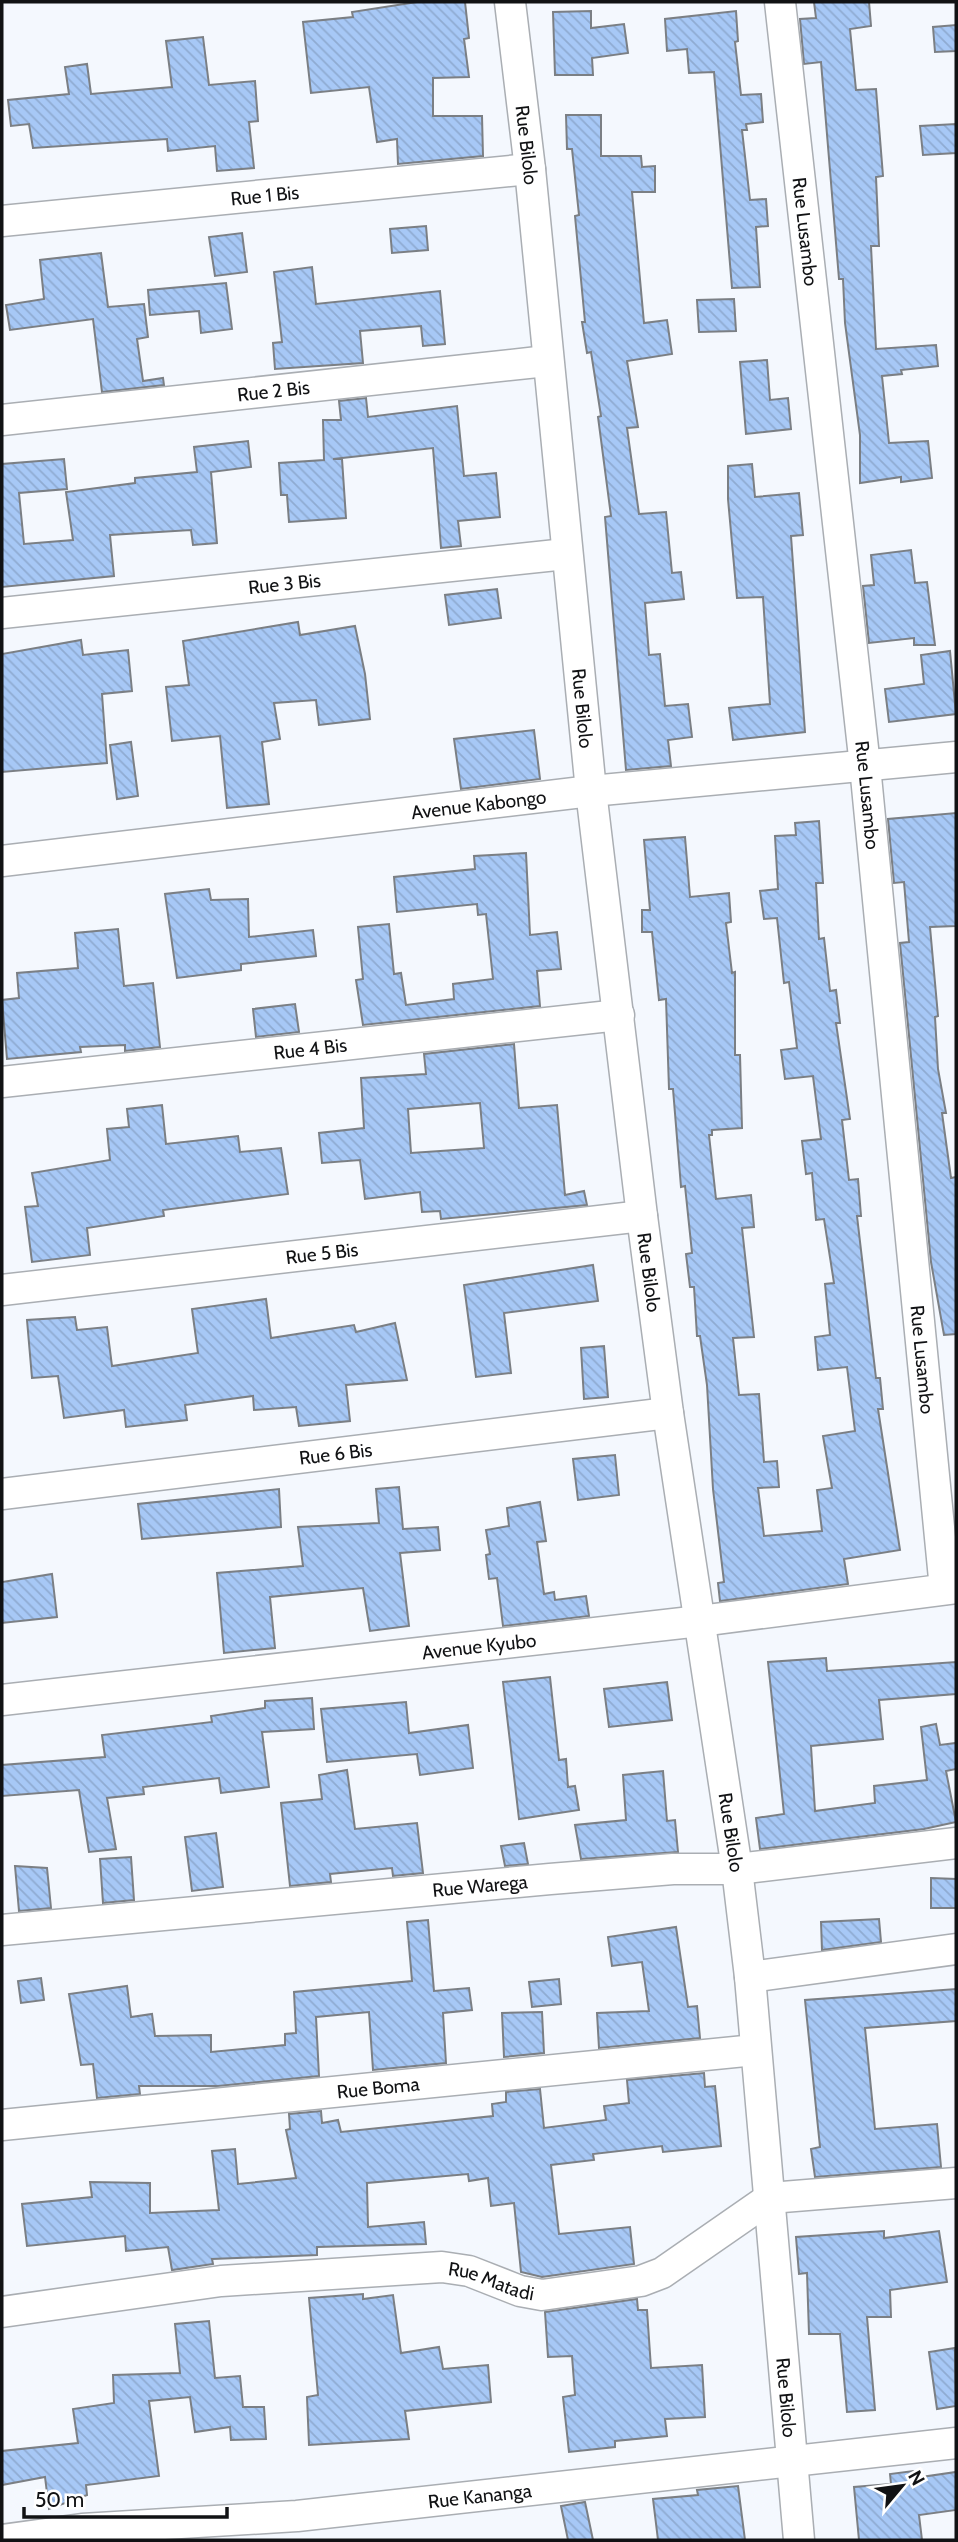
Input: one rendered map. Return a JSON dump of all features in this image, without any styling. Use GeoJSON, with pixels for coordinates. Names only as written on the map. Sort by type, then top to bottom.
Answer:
{"type":"FeatureCollection","features":[{"type":"Feature","properties":{"kind":"street","name":"Rue Bilolo"},"geometry":{"type":"LineString","coordinates":[[510,2],[530,169],[591,791],[642,1216],[668,1413],[737,1869],[750,1977],[799,2540]]}},
{"type":"Feature","properties":{"kind":"street","name":"Rue Lusambo"},"geometry":{"type":"LineString","coordinates":[[780,2],[865,766],[950,1588]]}},
{"type":"Feature","properties":{"kind":"street","name":"Rue 1 Bis"},"geometry":{"type":"LineString","coordinates":[[2,221],[530,169]]}},
{"type":"Feature","properties":{"kind":"street","name":"Rue 2 Bis"},"geometry":{"type":"LineString","coordinates":[[2,420],[547,360]]}},
{"type":"Feature","properties":{"kind":"street","name":"Rue 3 Bis"},"geometry":{"type":"LineString","coordinates":[[2,613],[566,554]]}},
{"type":"Feature","properties":{"kind":"street","name":"Avenue Kabongo"},"geometry":{"type":"LineString","coordinates":[[2,861],[591,791],[956,757]]}},
{"type":"Feature","properties":{"kind":"street","name":"Rue 4 Bis"},"geometry":{"type":"LineString","coordinates":[[2,1083],[619,1015]]}},
{"type":"Feature","properties":{"kind":"street","name":"Rue 5 Bis"},"geometry":{"type":"LineString","coordinates":[[2,1290],[642,1216]]}},
{"type":"Feature","properties":{"kind":"street","name":"Rue 6 Bis"},"geometry":{"type":"LineString","coordinates":[[2,1494],[668,1413]]}},
{"type":"Feature","properties":{"kind":"street","name":"Avenue Kyubo"},"geometry":{"type":"LineString","coordinates":[[2,1700],[700,1621],[950,1588]]}},
{"type":"Feature","properties":{"kind":"street","name":"Rue Warega"},"geometry":{"type":"LineString","coordinates":[[2,1930],[550,1879],[673,1869],[737,1869],[956,1843]]}},
{"type":"Feature","properties":{"kind":"street"},"geometry":{"type":"LineString","coordinates":[[750,1977],[956,1949]]}},
{"type":"Feature","properties":{"kind":"street","name":"Rue Boma"},"geometry":{"type":"LineString","coordinates":[[2,2124],[755,2050]]}},
{"type":"Feature","properties":{"kind":"street"},"geometry":{"type":"LineString","coordinates":[[770,2198],[956,2183]]}},
{"type":"Feature","properties":{"kind":"street","name":"Rue Matadi"},"geometry":{"type":"LineString","coordinates":[[2,2312],[221,2281],[442,2267],[469,2271],[520,2291],[542,2295],[641,2281],[662,2273],[770,2198]]}},
{"type":"Feature","properties":{"kind":"street","name":"Rue Kananga"},"geometry":{"type":"LineString","coordinates":[[2,2540],[82,2529],[297,2516],[956,2443]]}},
{"type":"Feature","properties":{"kind":"building"},"geometry":{"type":"Polygon","coordinates":[[[417,2],[465,2],[469,38],[464,39],[469,77],[433,78],[433,116],[482,116],[483,156],[398,164],[397,139],[377,142],[369,87],[311,93],[303,22],[353,17],[352,12],[417,2]]]}},
{"type":"Feature","properties":{"kind":"building"},"geometry":{"type":"Polygon","coordinates":[[[814,2],[869,2],[871,26],[850,29],[856,90],[876,89],[883,176],[876,177],[879,246],[871,246],[876,349],[936,345],[938,366],[901,370],[902,374],[882,376],[889,443],[928,441],[932,478],[901,482],[901,477],[860,483],[860,435],[845,323],[843,279],[839,279],[821,62],[804,64],[800,19],[816,18],[814,2]]]}},
{"type":"Feature","properties":{"kind":"building"},"geometry":{"type":"Polygon","coordinates":[[[591,11],[591,28],[624,24],[628,53],[592,58],[593,75],[555,75],[553,12],[591,11]]]}},
{"type":"Feature","properties":{"kind":"building"},"geometry":{"type":"Polygon","coordinates":[[[736,11],[738,41],[735,42],[741,95],[761,94],[763,122],[746,124],[747,130],[742,130],[750,200],[766,199],[768,226],[756,227],[760,287],[732,288],[714,72],[689,73],[687,49],[667,51],[665,19],[736,11]]]}},
{"type":"Feature","properties":{"kind":"building"},"geometry":{"type":"Polygon","coordinates":[[[956,25],[956,51],[935,52],[933,27],[956,25]]]}},
{"type":"Feature","properties":{"kind":"building"},"geometry":{"type":"Polygon","coordinates":[[[203,37],[209,85],[255,81],[258,121],[249,122],[254,168],[217,171],[215,146],[168,151],[167,139],[33,148],[29,124],[11,126],[8,100],[69,94],[65,67],[87,64],[91,94],[172,87],[166,41],[203,37]]]}},
{"type":"Feature","properties":{"kind":"building"},"geometry":{"type":"Polygon","coordinates":[[[566,115],[601,115],[601,156],[641,156],[642,167],[655,166],[655,192],[632,192],[644,323],[667,320],[672,354],[627,361],[638,427],[627,428],[639,514],[666,512],[672,573],[681,572],[684,599],[645,603],[649,655],[660,654],[665,706],[688,704],[692,737],[668,740],[671,766],[626,770],[605,517],[611,516],[598,417],[601,416],[591,352],[587,353],[582,322],[585,322],[575,216],[579,215],[572,149],[567,149],[566,115]]]}},
{"type":"Feature","properties":{"kind":"building"},"geometry":{"type":"Polygon","coordinates":[[[956,124],[956,153],[923,155],[920,126],[956,124]]]}},
{"type":"Feature","properties":{"kind":"building"},"geometry":{"type":"Polygon","coordinates":[[[426,226],[428,250],[392,253],[390,229],[426,226]]]}},
{"type":"Feature","properties":{"kind":"building"},"geometry":{"type":"Polygon","coordinates":[[[242,233],[247,272],[215,276],[209,237],[242,233]]]}},
{"type":"Feature","properties":{"kind":"building"},"geometry":{"type":"Polygon","coordinates":[[[101,253],[108,307],[144,304],[148,337],[137,339],[143,381],[163,378],[164,385],[102,392],[93,319],[10,330],[6,305],[44,299],[40,260],[101,253]]]}},
{"type":"Feature","properties":{"kind":"building"},"geometry":{"type":"Polygon","coordinates":[[[312,267],[316,304],[440,291],[445,344],[423,346],[421,326],[360,331],[363,363],[275,369],[273,343],[282,342],[274,272],[312,267]]]}},
{"type":"Feature","properties":{"kind":"building"},"geometry":{"type":"Polygon","coordinates":[[[226,283],[232,329],[201,333],[199,311],[150,315],[148,290],[226,283]]]}},
{"type":"Feature","properties":{"kind":"building"},"geometry":{"type":"Polygon","coordinates":[[[734,299],[736,331],[699,332],[697,300],[734,299]]]}},
{"type":"Feature","properties":{"kind":"building"},"geometry":{"type":"Polygon","coordinates":[[[767,360],[770,400],[788,398],[791,429],[746,434],[740,362],[767,360]]]}},
{"type":"Feature","properties":{"kind":"building"},"geometry":{"type":"Polygon","coordinates":[[[366,398],[368,417],[457,406],[464,476],[496,473],[500,517],[458,521],[461,546],[441,548],[433,448],[333,459],[342,459],[346,518],[289,522],[287,495],[281,495],[279,463],[324,460],[323,420],[341,420],[339,401],[366,398]]]}},
{"type":"Feature","properties":{"kind":"building"},"geometry":{"type":"Polygon","coordinates":[[[248,441],[251,467],[211,472],[217,543],[193,545],[191,530],[110,535],[114,576],[2,587],[2,464],[64,459],[67,489],[19,493],[24,544],[73,540],[66,492],[135,483],[135,478],[197,472],[194,447],[248,441]]]}},
{"type":"Feature","properties":{"kind":"building"},"geometry":{"type":"Polygon","coordinates":[[[752,464],[755,497],[799,493],[803,535],[791,536],[805,732],[733,740],[729,708],[770,704],[763,597],[737,598],[728,499],[728,466],[752,464]]]}},
{"type":"Feature","properties":{"kind":"building"},"geometry":{"type":"Polygon","coordinates":[[[911,550],[915,583],[927,582],[935,645],[914,645],[914,638],[869,643],[863,586],[874,585],[871,555],[911,550]]]}},
{"type":"Feature","properties":{"kind":"building"},"geometry":{"type":"Polygon","coordinates":[[[497,589],[501,618],[449,625],[445,595],[497,589]]]}},
{"type":"Feature","properties":{"kind":"building"},"geometry":{"type":"Polygon","coordinates":[[[298,622],[300,635],[355,626],[365,674],[370,719],[319,725],[316,700],[274,703],[280,739],[262,742],[269,804],[227,808],[220,736],[172,741],[166,687],[189,685],[183,641],[298,622]]]}},
{"type":"Feature","properties":{"kind":"building"},"geometry":{"type":"Polygon","coordinates":[[[81,640],[83,655],[128,650],[132,691],[102,694],[107,763],[2,772],[2,654],[81,640]]]}},
{"type":"Feature","properties":{"kind":"building"},"geometry":{"type":"Polygon","coordinates":[[[950,651],[956,714],[889,722],[885,689],[924,684],[921,655],[950,651]]]}},
{"type":"Feature","properties":{"kind":"building"},"geometry":{"type":"Polygon","coordinates":[[[534,730],[540,779],[461,789],[454,739],[534,730]]]}},
{"type":"Feature","properties":{"kind":"building"},"geometry":{"type":"Polygon","coordinates":[[[131,742],[138,796],[117,799],[110,745],[131,742]]]}},
{"type":"Feature","properties":{"kind":"building"},"geometry":{"type":"Polygon","coordinates":[[[956,813],[956,926],[930,927],[938,1016],[935,1017],[938,1069],[946,1113],[942,1113],[951,1178],[956,1177],[956,1334],[944,1335],[931,1262],[900,943],[909,942],[904,882],[894,883],[888,819],[956,813]]]}},
{"type":"Feature","properties":{"kind":"building"},"geometry":{"type":"Polygon","coordinates":[[[819,821],[823,883],[816,883],[819,939],[824,938],[830,991],[836,990],[840,1023],[836,1023],[850,1119],[842,1120],[849,1180],[858,1179],[861,1216],[857,1216],[876,1378],[880,1378],[883,1409],[878,1409],[900,1550],[844,1559],[848,1584],[720,1601],[718,1583],[724,1582],[713,1489],[707,1385],[700,1336],[697,1336],[694,1287],[690,1287],[686,1254],[692,1253],[685,1186],[681,1187],[673,1089],[669,1089],[666,999],[659,1000],[652,932],[642,932],[642,910],[650,910],[644,840],[685,837],[690,897],[729,893],[731,922],[726,923],[732,973],[735,972],[735,1055],[740,1055],[742,1128],[712,1130],[712,1135],[709,1135],[716,1199],[751,1195],[754,1227],[742,1228],[754,1337],[733,1338],[739,1395],[759,1394],[764,1462],[777,1461],[779,1487],[758,1488],[764,1536],[822,1531],[817,1490],[832,1488],[823,1436],[855,1431],[847,1367],[818,1370],[815,1337],[830,1335],[825,1284],[834,1283],[824,1219],[816,1220],[812,1173],[806,1174],[802,1141],[821,1139],[813,1076],[785,1079],[781,1050],[797,1048],[789,982],[784,983],[777,918],[764,919],[760,891],[778,889],[775,836],[796,835],[795,823],[819,821]]]}},
{"type":"Feature","properties":{"kind":"building"},"geometry":{"type":"Polygon","coordinates":[[[526,853],[530,935],[557,932],[561,969],[537,971],[540,1006],[363,1025],[356,980],[363,979],[358,927],[389,924],[394,974],[401,973],[406,1005],[454,999],[453,984],[493,979],[486,914],[478,915],[477,904],[397,912],[394,877],[475,869],[474,856],[526,853]]]}},
{"type":"Feature","properties":{"kind":"building"},"geometry":{"type":"Polygon","coordinates":[[[209,889],[211,900],[248,899],[249,937],[313,930],[316,956],[241,964],[241,970],[177,978],[165,894],[209,889]]]}},
{"type":"Feature","properties":{"kind":"building"},"geometry":{"type":"Polygon","coordinates":[[[118,929],[124,986],[153,983],[160,1047],[125,1051],[125,1045],[80,1047],[81,1052],[7,1059],[2,1000],[19,998],[17,973],[78,968],[75,933],[118,929]]]}},
{"type":"Feature","properties":{"kind":"building"},"geometry":{"type":"Polygon","coordinates":[[[295,1004],[299,1032],[256,1037],[253,1009],[295,1004]]]}},
{"type":"Feature","properties":{"kind":"building"},"geometry":{"type":"Polygon","coordinates":[[[514,1044],[519,1108],[557,1105],[565,1195],[584,1191],[587,1205],[441,1219],[440,1211],[422,1212],[420,1192],[365,1199],[360,1160],[322,1163],[319,1133],[364,1128],[361,1078],[426,1074],[424,1054],[514,1044]],[[480,1103],[408,1109],[411,1153],[484,1148],[480,1103]]]}},
{"type":"Feature","properties":{"kind":"building"},"geometry":{"type":"Polygon","coordinates":[[[162,1105],[166,1144],[238,1136],[240,1152],[281,1148],[288,1194],[163,1210],[164,1216],[87,1228],[90,1255],[32,1262],[25,1207],[38,1206],[32,1173],[110,1160],[107,1129],[129,1127],[127,1109],[162,1105]]]}},
{"type":"Feature","properties":{"kind":"building"},"geometry":{"type":"Polygon","coordinates":[[[593,1265],[598,1301],[504,1313],[511,1373],[476,1377],[464,1285],[593,1265]]]}},
{"type":"Feature","properties":{"kind":"building"},"geometry":{"type":"Polygon","coordinates":[[[266,1299],[271,1338],[354,1325],[356,1332],[395,1323],[407,1380],[346,1385],[350,1421],[299,1426],[296,1407],[254,1410],[253,1396],[185,1405],[187,1420],[126,1427],[124,1410],[64,1418],[58,1376],[32,1378],[27,1320],[75,1317],[77,1330],[107,1327],[112,1366],[198,1353],[192,1309],[266,1299]]]}},
{"type":"Feature","properties":{"kind":"building"},"geometry":{"type":"Polygon","coordinates":[[[604,1346],[608,1397],[584,1399],[581,1348],[604,1346]]]}},
{"type":"Feature","properties":{"kind":"building"},"geometry":{"type":"Polygon","coordinates":[[[615,1455],[619,1495],[578,1500],[573,1459],[615,1455]]]}},
{"type":"Feature","properties":{"kind":"building"},"geometry":{"type":"Polygon","coordinates":[[[399,1487],[403,1529],[438,1527],[440,1550],[400,1553],[409,1626],[370,1631],[363,1588],[270,1597],[275,1648],[224,1653],[217,1573],[303,1566],[298,1527],[379,1523],[376,1489],[399,1487]]]}},
{"type":"Feature","properties":{"kind":"building"},"geometry":{"type":"Polygon","coordinates":[[[279,1489],[281,1527],[142,1539],[138,1504],[279,1489]]]}},
{"type":"Feature","properties":{"kind":"building"},"geometry":{"type":"Polygon","coordinates":[[[540,1502],[546,1541],[537,1542],[544,1594],[554,1592],[555,1600],[586,1596],[589,1616],[503,1626],[497,1578],[489,1579],[486,1555],[490,1554],[486,1530],[509,1526],[507,1508],[540,1502]]]}},
{"type":"Feature","properties":{"kind":"building"},"geometry":{"type":"Polygon","coordinates":[[[52,1574],[57,1617],[2,1623],[2,1582],[52,1574]]]}},
{"type":"Feature","properties":{"kind":"building"},"geometry":{"type":"Polygon","coordinates":[[[826,1658],[827,1671],[956,1662],[956,1694],[879,1700],[883,1739],[811,1746],[815,1811],[875,1803],[874,1786],[927,1780],[921,1727],[936,1724],[940,1745],[956,1743],[956,1769],[946,1771],[956,1822],[924,1829],[760,1849],[756,1818],[784,1814],[768,1662],[826,1658]]]}},
{"type":"Feature","properties":{"kind":"building"},"geometry":{"type":"Polygon","coordinates":[[[550,1677],[559,1760],[566,1759],[568,1787],[575,1786],[579,1810],[519,1819],[503,1682],[550,1677]]]}},
{"type":"Feature","properties":{"kind":"building"},"geometry":{"type":"Polygon","coordinates":[[[667,1682],[672,1720],[609,1727],[604,1689],[667,1682]]]}},
{"type":"Feature","properties":{"kind":"building"},"geometry":{"type":"Polygon","coordinates":[[[312,1698],[314,1729],[262,1732],[269,1787],[221,1793],[219,1778],[143,1787],[144,1794],[107,1798],[116,1849],[89,1852],[79,1790],[2,1796],[2,1765],[105,1757],[102,1735],[212,1722],[211,1716],[265,1708],[265,1701],[312,1698]]]}},
{"type":"Feature","properties":{"kind":"building"},"geometry":{"type":"Polygon","coordinates":[[[406,1702],[409,1733],[468,1725],[473,1768],[420,1775],[417,1754],[327,1762],[321,1709],[406,1702]]]}},
{"type":"Feature","properties":{"kind":"building"},"geometry":{"type":"Polygon","coordinates":[[[347,1770],[355,1829],[417,1823],[423,1873],[393,1876],[392,1868],[330,1874],[331,1882],[290,1886],[281,1803],[322,1799],[319,1775],[347,1770]]]}},
{"type":"Feature","properties":{"kind":"building"},"geometry":{"type":"Polygon","coordinates":[[[663,1771],[667,1821],[675,1820],[678,1852],[581,1859],[575,1825],[626,1820],[623,1775],[663,1771]]]}},
{"type":"Feature","properties":{"kind":"building"},"geometry":{"type":"Polygon","coordinates":[[[216,1833],[223,1887],[192,1891],[185,1837],[216,1833]]]}},
{"type":"Feature","properties":{"kind":"building"},"geometry":{"type":"Polygon","coordinates":[[[524,1843],[528,1864],[505,1866],[501,1846],[524,1843]]]}},
{"type":"Feature","properties":{"kind":"building"},"geometry":{"type":"Polygon","coordinates":[[[131,1857],[134,1900],[103,1903],[100,1859],[131,1857]]]}},
{"type":"Feature","properties":{"kind":"building"},"geometry":{"type":"Polygon","coordinates":[[[15,1866],[47,1868],[51,1908],[19,1911],[15,1866]]]}},
{"type":"Feature","properties":{"kind":"building"},"geometry":{"type":"Polygon","coordinates":[[[931,1878],[956,1879],[956,1908],[931,1908],[931,1878]]]}},
{"type":"Feature","properties":{"kind":"building"},"geometry":{"type":"Polygon","coordinates":[[[879,1919],[881,1942],[822,1950],[821,1922],[879,1919]]]}},
{"type":"Feature","properties":{"kind":"building"},"geometry":{"type":"Polygon","coordinates":[[[428,1920],[434,1991],[469,1988],[472,2010],[443,2013],[446,2063],[373,2070],[369,2012],[316,2017],[319,2076],[218,2086],[139,2086],[140,2094],[97,2098],[93,2064],[81,2065],[69,1994],[127,1986],[131,2017],[152,2014],[155,2036],[211,2035],[211,2052],[285,2045],[285,2034],[296,2033],[294,1992],[412,1981],[407,1922],[428,1920]]]}},
{"type":"Feature","properties":{"kind":"building"},"geometry":{"type":"Polygon","coordinates":[[[676,1927],[688,2007],[697,2006],[700,2038],[599,2048],[597,2013],[649,2011],[642,1962],[612,1966],[608,1937],[676,1927]]]}},
{"type":"Feature","properties":{"kind":"building"},"geometry":{"type":"Polygon","coordinates":[[[41,1978],[44,2000],[21,2003],[18,1981],[41,1978]]]}},
{"type":"Feature","properties":{"kind":"building"},"geometry":{"type":"Polygon","coordinates":[[[559,1979],[561,2004],[532,2007],[529,1982],[559,1979]]]}},
{"type":"Feature","properties":{"kind":"building"},"geometry":{"type":"Polygon","coordinates":[[[956,1989],[956,2021],[865,2028],[875,2129],[937,2124],[941,2167],[815,2177],[811,2149],[820,2147],[805,2000],[956,1989]]]}},
{"type":"Feature","properties":{"kind":"building"},"geometry":{"type":"Polygon","coordinates":[[[542,2012],[544,2053],[504,2057],[502,2013],[542,2012]]]}},
{"type":"Feature","properties":{"kind":"building"},"geometry":{"type":"Polygon","coordinates":[[[704,2073],[705,2087],[715,2086],[721,2146],[663,2152],[662,2146],[593,2154],[594,2160],[551,2165],[559,2234],[630,2227],[634,2264],[542,2277],[521,2272],[514,2203],[491,2206],[488,2178],[469,2181],[468,2174],[367,2183],[368,2227],[424,2222],[426,2244],[317,2247],[317,2255],[212,2259],[213,2264],[172,2270],[168,2247],[126,2251],[125,2236],[27,2246],[22,2204],[92,2197],[90,2182],[150,2183],[150,2213],[219,2210],[212,2151],[235,2149],[238,2184],[296,2178],[286,2130],[290,2129],[289,2114],[321,2111],[322,2123],[338,2120],[341,2132],[493,2116],[492,2104],[506,2102],[506,2092],[540,2089],[544,2128],[606,2120],[604,2106],[629,2103],[627,2080],[704,2073]]]}},
{"type":"Feature","properties":{"kind":"building"},"geometry":{"type":"Polygon","coordinates":[[[884,2231],[884,2238],[939,2231],[947,2282],[890,2290],[891,2317],[867,2317],[875,2410],[847,2412],[840,2334],[809,2334],[807,2273],[799,2274],[796,2237],[884,2231]]]}},
{"type":"Feature","properties":{"kind":"building"},"geometry":{"type":"Polygon","coordinates":[[[363,2294],[363,2299],[393,2295],[401,2353],[439,2347],[443,2369],[488,2365],[491,2402],[405,2411],[409,2439],[309,2445],[307,2397],[318,2395],[309,2298],[363,2294]]]}},
{"type":"Feature","properties":{"kind":"building"},"geometry":{"type":"Polygon","coordinates":[[[637,2299],[638,2310],[647,2310],[651,2368],[702,2365],[705,2417],[665,2419],[667,2436],[615,2441],[615,2447],[569,2452],[563,2397],[575,2395],[572,2356],[548,2357],[545,2312],[637,2299]]]}},
{"type":"Feature","properties":{"kind":"building"},"geometry":{"type":"Polygon","coordinates":[[[209,2321],[215,2378],[240,2376],[243,2407],[264,2407],[266,2439],[231,2440],[230,2427],[195,2432],[190,2397],[149,2401],[159,2476],[86,2485],[87,2495],[49,2509],[45,2477],[2,2485],[2,2451],[78,2443],[73,2409],[114,2403],[113,2375],[180,2373],[175,2324],[209,2321]]]}},
{"type":"Feature","properties":{"kind":"building"},"geometry":{"type":"Polygon","coordinates":[[[955,2348],[956,2406],[937,2409],[929,2352],[955,2348]]]}},
{"type":"Feature","properties":{"kind":"building"},"geometry":{"type":"Polygon","coordinates":[[[913,2471],[914,2478],[956,2472],[956,2510],[919,2515],[922,2540],[859,2540],[854,2487],[891,2484],[890,2474],[913,2471]]]}},
{"type":"Feature","properties":{"kind":"building"},"geometry":{"type":"Polygon","coordinates":[[[738,2486],[745,2540],[658,2540],[653,2499],[698,2495],[697,2490],[738,2486]]]}},
{"type":"Feature","properties":{"kind":"building"},"geometry":{"type":"Polygon","coordinates":[[[585,2502],[593,2540],[568,2540],[561,2506],[585,2502]]]}}]}
